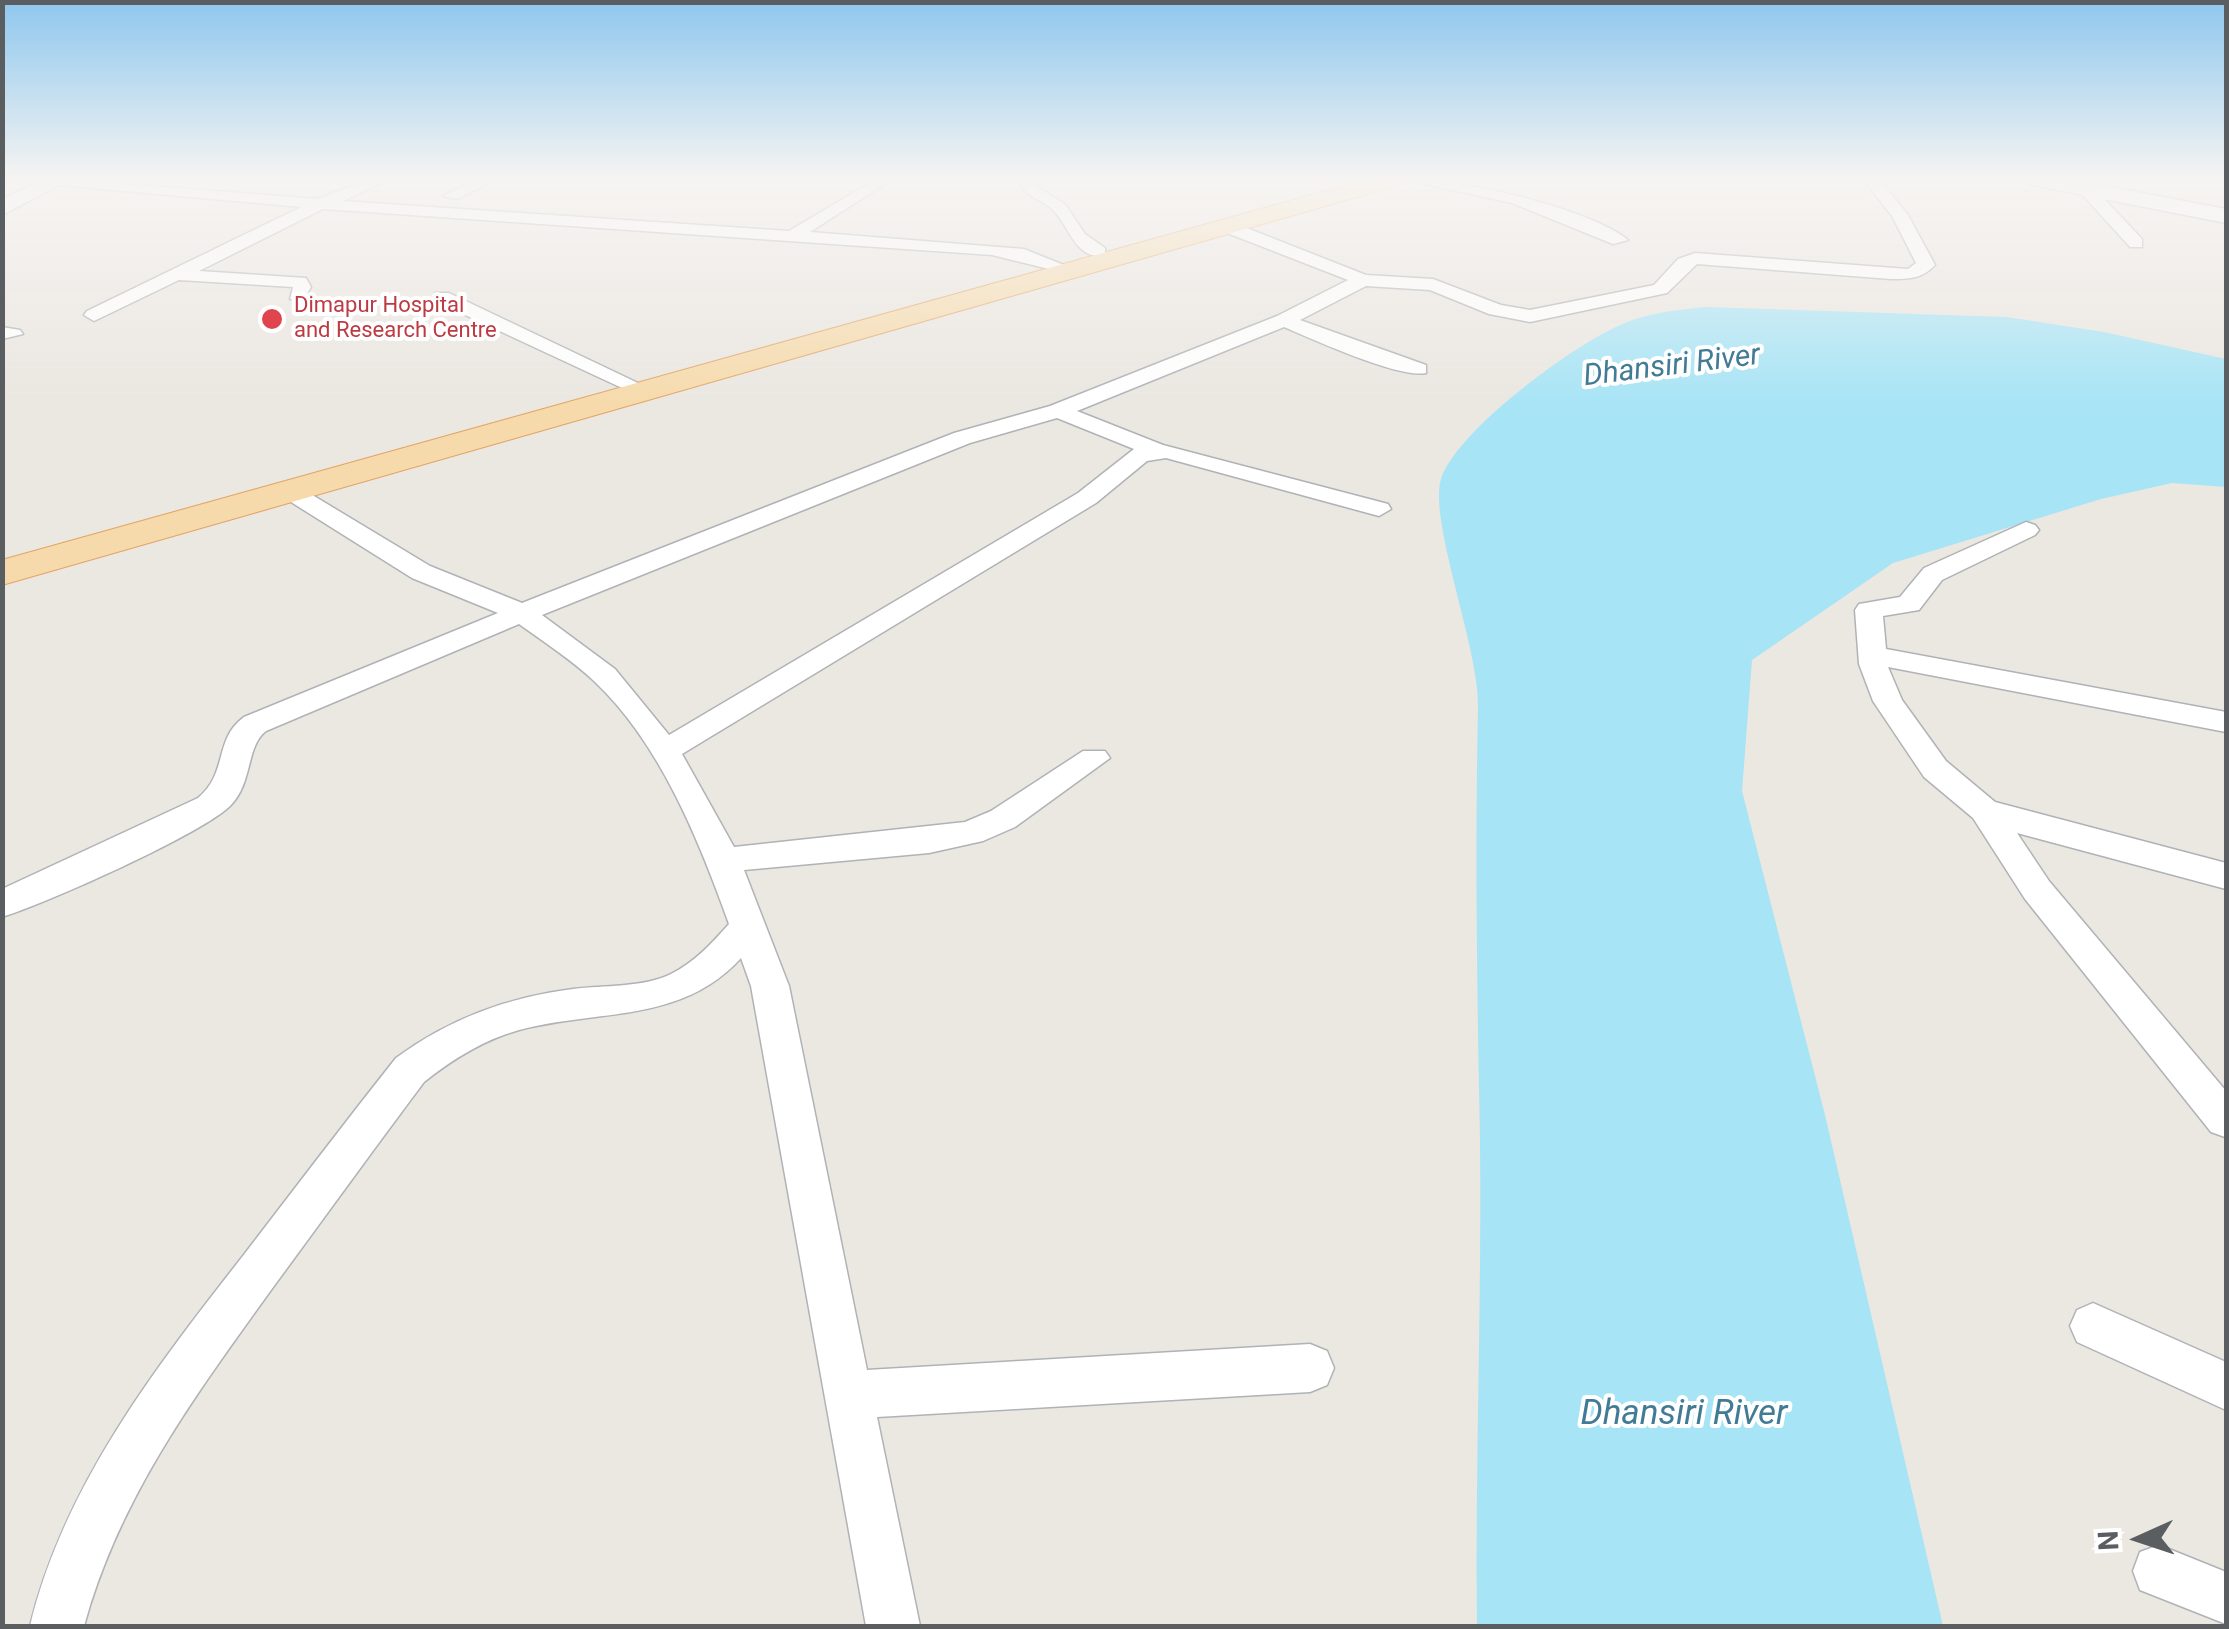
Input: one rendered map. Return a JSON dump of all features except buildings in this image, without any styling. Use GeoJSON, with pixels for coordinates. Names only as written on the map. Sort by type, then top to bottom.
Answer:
{"type":"FeatureCollection","features":[{"type":"Feature","properties":{"kind":"main road"},"geometry":{"type":"LineString","coordinates":[[2,558],[1093,254]]}},
{"type":"Feature","properties":{"kind":"main road"},"geometry":{"type":"LineString","coordinates":[[2,573],[1132,254]]}},
{"type":"Feature","properties":{"kind":"street"},"geometry":{"type":"LineString","coordinates":[[94,315],[217,254]]}},
{"type":"Feature","properties":{"kind":"street"},"geometry":{"type":"LineString","coordinates":[[1024,254],[1057,266]]}},
{"type":"Feature","properties":{"kind":"street"},"geometry":{"type":"LineString","coordinates":[[1297,254],[1363,280],[1433,285],[1496,310],[1530,316],[1660,289],[1684,263],[1695,258],[1890,274],[1920,270],[1926,264],[1922,254]]}},
{"type":"Feature","properties":{"kind":"street"},"geometry":{"type":"LineString","coordinates":[[176,274],[299,282],[302,288],[296,295]]}},
{"type":"Feature","properties":{"kind":"street"},"geometry":{"type":"LineString","coordinates":[[2,904],[200,814],[234,778],[236,743],[240,733],[255,724],[962,438],[1058,411],[1284,320],[1363,280]]}},
{"type":"Feature","properties":{"kind":"street"},"geometry":{"type":"LineString","coordinates":[[442,297],[629,384]]}},
{"type":"Feature","properties":{"kind":"street"},"geometry":{"type":"LineString","coordinates":[[1284,320],[1419,369]]}},
{"type":"Feature","properties":{"kind":"street"},"geometry":{"type":"LineString","coordinates":[[1058,411],[1156,450],[1379,509]]}},
{"type":"Feature","properties":{"kind":"street"},"geometry":{"type":"LineString","coordinates":[[666,751],[1074,506],[1140,455],[1156,450]]}},
{"type":"Feature","properties":{"kind":"street"},"geometry":{"type":"LineString","coordinates":[[291,492],[421,572],[522,614],[605,675],[666,751],[723,860],[770,986],[893,1626]]}},
{"type":"Feature","properties":{"kind":"street"},"geometry":{"type":"LineString","coordinates":[[2026,530],[1933,574],[1909,604],[1874,606],[1868,615],[1872,655],[1888,700],[1935,769],[1984,810],[2021,869],[2225,1119]]}},
{"type":"Feature","properties":{"kind":"street"},"geometry":{"type":"LineString","coordinates":[[1872,655],[2226,722]]}},
{"type":"Feature","properties":{"kind":"street"},"geometry":{"type":"LineString","coordinates":[[723,860],[929,841],[970,833],[1004,819],[1094,758]]}},
{"type":"Feature","properties":{"kind":"street"},"geometry":{"type":"LineString","coordinates":[[1984,810],[2226,876]]}},
{"type":"Feature","properties":{"kind":"street"},"geometry":{"type":"LineString","coordinates":[[57,1626],[81,1546],[113,1479],[201,1348],[410,1070],[442,1043],[507,1015],[651,996],[686,984],[713,964],[748,927]]}},
{"type":"Feature","properties":{"kind":"street"},"geometry":{"type":"LineString","coordinates":[[2093,1326],[2226,1386]]}},
{"type":"Feature","properties":{"kind":"street"},"geometry":{"type":"LineString","coordinates":[[848,1395],[1310,1368]]}},
{"type":"Feature","properties":{"kind":"street"},"geometry":{"type":"LineString","coordinates":[[2158,1572],[2226,1598]]}},
{"type":"Feature","properties":{"kind":"water","name":"Dhansiri River"},"geometry":{"type":"Polygon","coordinates":[[[1706,307],[2007,317],[2104,332],[2226,359],[2226,487],[2172,483],[2101,499],[1893,563],[1752,660],[1742,791],[1825,1115],[1943,1626],[1477,1626],[1478,706],[1471,652],[1441,521],[1442,476],[1472,434],[1496,411],[1578,348],[1635,319],[1706,307]]]}},
{"type":"Feature","properties":{"kind":"place","name":"Dimapur Hospital and Research Centre"},"geometry":{"type":"Point","coordinates":[272,319]}}]}
